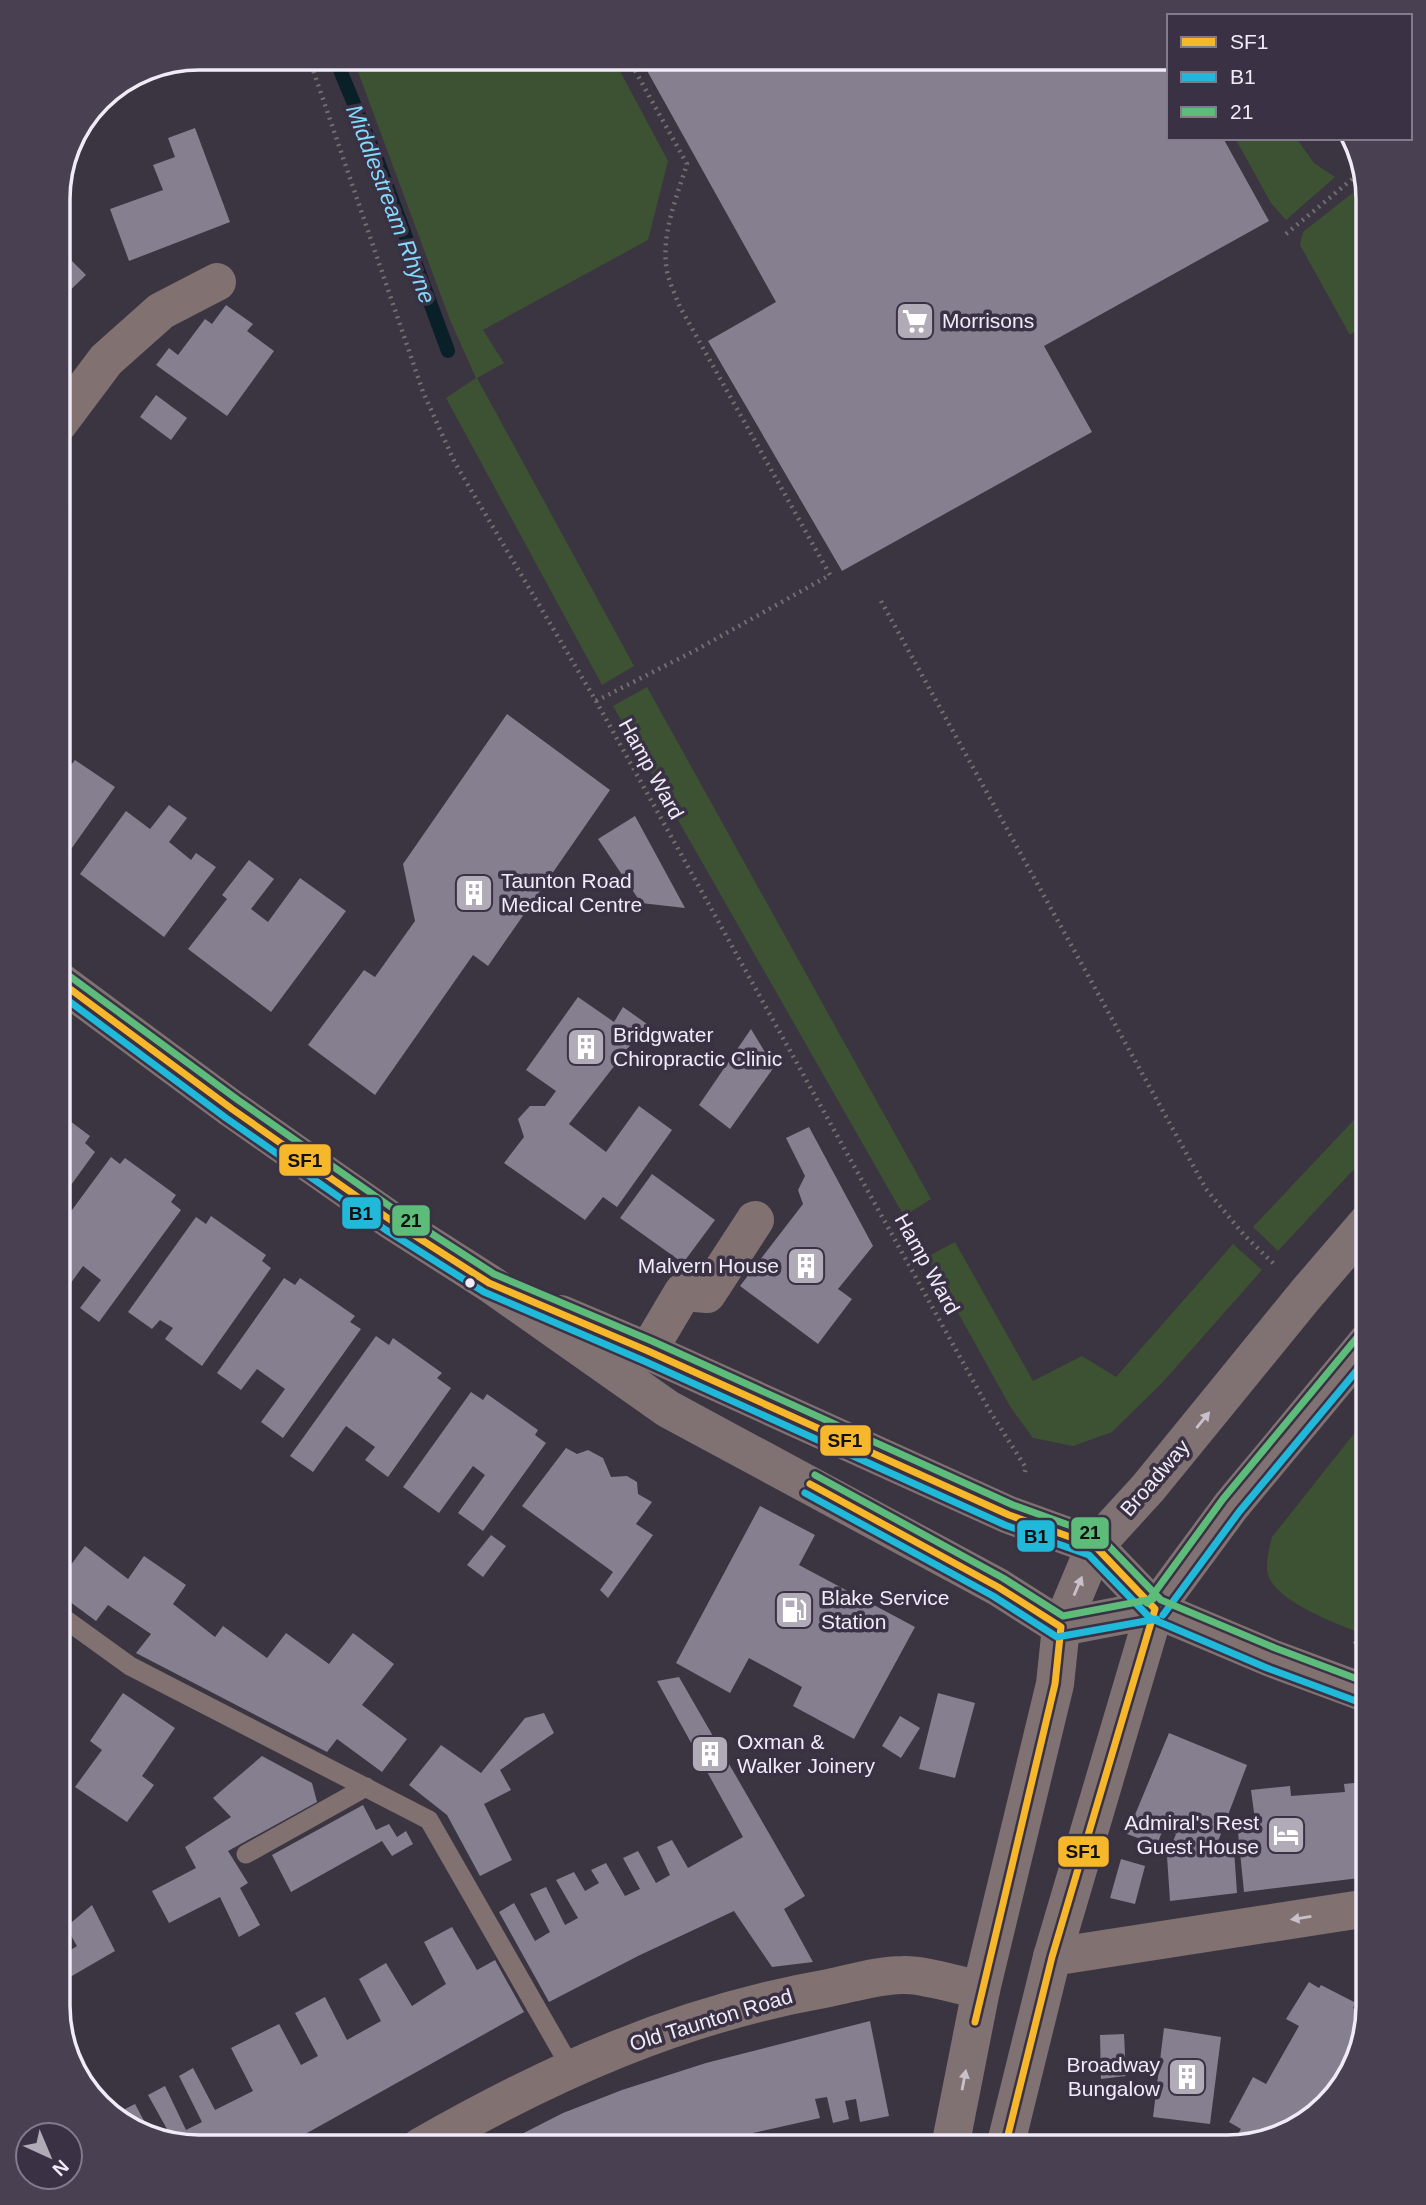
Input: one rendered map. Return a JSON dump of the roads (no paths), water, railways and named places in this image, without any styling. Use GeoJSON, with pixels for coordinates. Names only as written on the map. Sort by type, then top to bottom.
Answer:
{"type":"FeatureCollection","features":[{"type":"Feature","properties":{"kind":"main road"},"geometry":{"type":"LineString","coordinates":[[70,989],[243,1117],[392,1221],[489,1283],[668,1409],[998,1587],[1060,1627],[1156,1609]]}},
{"type":"Feature","properties":{"kind":"main road","name":"Broadway"},"geometry":{"type":"LineString","coordinates":[[952,2135],[981,1990],[1055,1684],[1060,1627],[1095,1546],[1148,1488],[1356,1236]]}},
{"type":"Feature","properties":{"kind":"main road"},"geometry":{"type":"LineString","coordinates":[[489,1283],[648,1351],[1009,1515],[1095,1546],[1156,1609]]}},
{"type":"Feature","properties":{"kind":"main road"},"geometry":{"type":"LineString","coordinates":[[1008,2135],[1052,1957],[1156,1609],[1231,1506],[1356,1355]]}},
{"type":"Feature","properties":{"kind":"street"},"geometry":{"type":"LineString","coordinates":[[70,408],[106,360],[162,311],[217,282]]}},
{"type":"Feature","properties":{"kind":"street"},"geometry":{"type":"LineString","coordinates":[[648,1351],[682,1292],[707,1294],[755,1220]]}},
{"type":"Feature","properties":{"kind":"street"},"geometry":{"type":"LineString","coordinates":[[1156,1609],[1271,1658],[1356,1690]]}},
{"type":"Feature","properties":{"kind":"street"},"geometry":{"type":"LineString","coordinates":[[1052,1957],[1356,1910]]}},
{"type":"Feature","properties":{"kind":"street","name":"Old Taunton Road"},"geometry":{"type":"LineString","coordinates":[[441,2135],[571,2068],[665,2029],[777,1997],[904,1974],[981,1990]]}},
{"type":"Feature","properties":{"kind":"lane"},"geometry":{"type":"LineString","coordinates":[[70,1623],[130,1666],[429,1820],[571,2068]]}},
{"type":"Feature","properties":{"kind":"lane"},"geometry":{"type":"LineString","coordinates":[[246,1854],[366,1787]]}},
{"type":"Feature","properties":{"kind":"waterway","name":"Middlestream Rhyne"},"geometry":{"type":"LineString","coordinates":[[340,70],[377,159],[448,351]]}},
{"type":"Feature","properties":{"kind":"place","name":"Morrisons"},"geometry":{"type":"Point","coordinates":[915,321]}},
{"type":"Feature","properties":{"kind":"place","name":"Taunton Road Medical Centre"},"geometry":{"type":"Point","coordinates":[474,893]}},
{"type":"Feature","properties":{"kind":"place","name":"Bridgwater Chiropractic Clinic"},"geometry":{"type":"Point","coordinates":[586,1047]}},
{"type":"Feature","properties":{"kind":"place","name":"Malvern House"},"geometry":{"type":"Point","coordinates":[806,1266]}},
{"type":"Feature","properties":{"kind":"place","name":"Blake Service Station"},"geometry":{"type":"Point","coordinates":[794,1610]}},
{"type":"Feature","properties":{"kind":"place","name":"Oxman & Walker Joinery"},"geometry":{"type":"Point","coordinates":[710,1754]}},
{"type":"Feature","properties":{"kind":"place","name":"Admiral's Rest Guest House"},"geometry":{"type":"Point","coordinates":[1286,1835]}},
{"type":"Feature","properties":{"kind":"place","name":"Broadway Bungalow"},"geometry":{"type":"Point","coordinates":[1187,2077]}}]}
